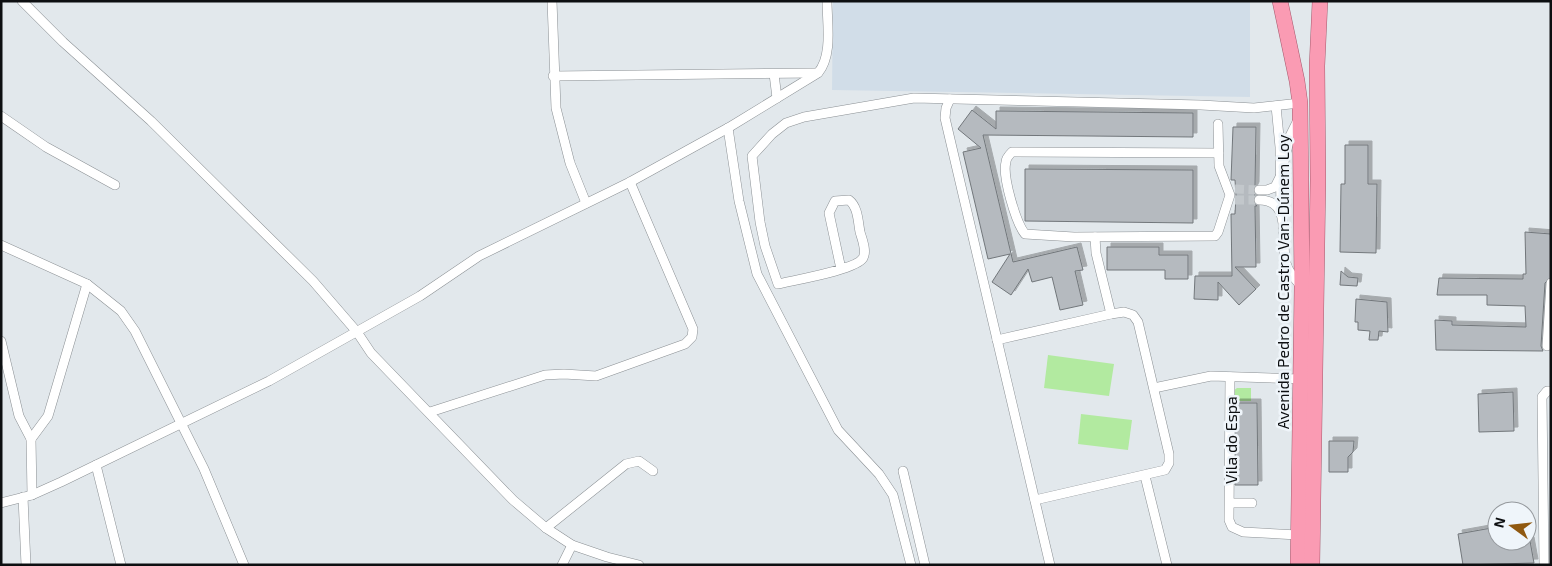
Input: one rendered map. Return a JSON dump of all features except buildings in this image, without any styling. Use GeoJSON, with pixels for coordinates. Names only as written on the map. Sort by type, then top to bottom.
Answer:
{"type":"FeatureCollection","features":[{"type":"Feature","properties":{"kind":"highway","name":"Avenida Pedro de Castro Van-Dúnem Loy"},"geometry":{"type":"LineString","coordinates":[[1280,1],[1297,81],[1300,111],[1302,287],[1298,565]]}},
{"type":"Feature","properties":{"kind":"highway","name":"Avenida Pedro de Castro Van-Dúnem Loy"},"geometry":{"type":"LineString","coordinates":[[1312,565],[1318,180],[1317,66],[1320,1]]}},
{"type":"Feature","properties":{"kind":"street"},"geometry":{"type":"LineString","coordinates":[[22,1],[151,121],[313,281],[357,332],[371,353],[513,500],[546,528],[572,545],[639,565]]}},
{"type":"Feature","properties":{"kind":"street"},"geometry":{"type":"LineString","coordinates":[[552,1],[553,76],[556,108],[563,140],[586,203]]}},
{"type":"Feature","properties":{"kind":"street"},"geometry":{"type":"LineString","coordinates":[[1,503],[28,496],[269,381],[420,296],[478,256],[630,182],[728,128],[818,73],[824,65],[827,55],[827,1]]}},
{"type":"Feature","properties":{"kind":"street"},"geometry":{"type":"LineString","coordinates":[[553,76],[818,73]]}},
{"type":"Feature","properties":{"kind":"street"},"geometry":{"type":"LineString","coordinates":[[774,74],[777,98]]}},
{"type":"Feature","properties":{"kind":"street"},"geometry":{"type":"LineString","coordinates":[[841,269],[829,213],[832,204],[844,199],[855,206],[864,250],[860,262],[841,269],[778,284],[764,246],[752,156],[772,134],[786,123],[804,116],[914,98],[1246,108],[1276,106],[1300,111],[1290,136],[1281,174],[1275,187],[1258,190]]}},
{"type":"Feature","properties":{"kind":"street"},"geometry":{"type":"LineString","coordinates":[[950,99],[946,108],[945,118],[1050,565]]}},
{"type":"Feature","properties":{"kind":"street"},"geometry":{"type":"LineString","coordinates":[[1276,106],[1281,174],[1281,211],[1286,265],[1302,287]]}},
{"type":"Feature","properties":{"kind":"street"},"geometry":{"type":"LineString","coordinates":[[1,116],[46,148],[115,185]]}},
{"type":"Feature","properties":{"kind":"street"},"geometry":{"type":"LineString","coordinates":[[1218,124],[1221,174],[1232,190],[1232,200],[1215,236],[1095,237],[1025,234],[1017,219],[1005,171],[1006,160],[1012,152],[1219,153]]}},
{"type":"Feature","properties":{"kind":"street"},"geometry":{"type":"LineString","coordinates":[[728,128],[740,201],[757,274],[838,430],[879,474],[893,495],[911,565]]}},
{"type":"Feature","properties":{"kind":"street"},"geometry":{"type":"LineString","coordinates":[[430,412],[546,375],[596,376],[685,344],[692,337],[694,329],[630,182]]}},
{"type":"Feature","properties":{"kind":"street"},"geometry":{"type":"LineString","coordinates":[[1259,200],[1273,201],[1281,211]]}},
{"type":"Feature","properties":{"kind":"street"},"geometry":{"type":"LineString","coordinates":[[1095,237],[1096,253],[1111,314]]}},
{"type":"Feature","properties":{"kind":"street"},"geometry":{"type":"LineString","coordinates":[[1,245],[87,284],[122,311],[204,469],[244,565]]}},
{"type":"Feature","properties":{"kind":"street"},"geometry":{"type":"LineString","coordinates":[[1547,346],[1551,283]]}},
{"type":"Feature","properties":{"kind":"street"},"geometry":{"type":"LineString","coordinates":[[31,439],[48,416],[87,284]]}},
{"type":"Feature","properties":{"kind":"street"},"geometry":{"type":"LineString","coordinates":[[997,340],[1124,312],[1133,315],[1138,322],[1169,463],[1165,470],[1036,500]]}},
{"type":"Feature","properties":{"kind":"street"},"geometry":{"type":"LineString","coordinates":[[1,341],[19,416],[31,439],[26,565]]}},
{"type":"Feature","properties":{"kind":"street"},"geometry":{"type":"LineString","coordinates":[[1154,388],[1211,376],[1300,378]]}},
{"type":"Feature","properties":{"kind":"street","name":"Vila do Espa"},"geometry":{"type":"LineString","coordinates":[[1230,377],[1230,520],[1232,527],[1238,532],[1298,534]]}},
{"type":"Feature","properties":{"kind":"street"},"geometry":{"type":"LineString","coordinates":[[1544,565],[1542,397],[1547,391],[1551,391]]}},
{"type":"Feature","properties":{"kind":"street"},"geometry":{"type":"LineString","coordinates":[[546,528],[626,464],[639,461],[653,471]]}},
{"type":"Feature","properties":{"kind":"street"},"geometry":{"type":"LineString","coordinates":[[96,464],[121,565]]}},
{"type":"Feature","properties":{"kind":"street"},"geometry":{"type":"LineString","coordinates":[[904,471],[925,565]]}},
{"type":"Feature","properties":{"kind":"street"},"geometry":{"type":"LineString","coordinates":[[1145,476],[1167,565]]}},
{"type":"Feature","properties":{"kind":"street","name":"Vila do Espa"},"geometry":{"type":"LineString","coordinates":[[1230,503],[1252,503]]}},
{"type":"Feature","properties":{"kind":"street"},"geometry":{"type":"LineString","coordinates":[[562,565],[572,545]]}},
{"type":"Feature","properties":{"kind":"shaded area"},"geometry":{"type":"Polygon","coordinates":[[[833,1],[1250,1],[1250,97],[832,90],[833,1]]]}},
{"type":"Feature","properties":{"kind":"green space"},"geometry":{"type":"Polygon","coordinates":[[[1048,355],[1114,364],[1109,396],[1044,388],[1048,355]]]}},
{"type":"Feature","properties":{"kind":"green space"},"geometry":{"type":"Polygon","coordinates":[[[1237,388],[1251,388],[1251,401],[1233,401],[1233,391],[1237,388]]]}},
{"type":"Feature","properties":{"kind":"green space"},"geometry":{"type":"Polygon","coordinates":[[[1081,414],[1132,420],[1128,450],[1078,444],[1081,414]]]}},
{"type":"Feature","properties":{"kind":"tunnel"},"geometry":{"type":"LineString","coordinates":[[1235,189],[1259,190]]}},
{"type":"Feature","properties":{"kind":"tunnel"},"geometry":{"type":"LineString","coordinates":[[1235,200],[1259,200]]}}]}
